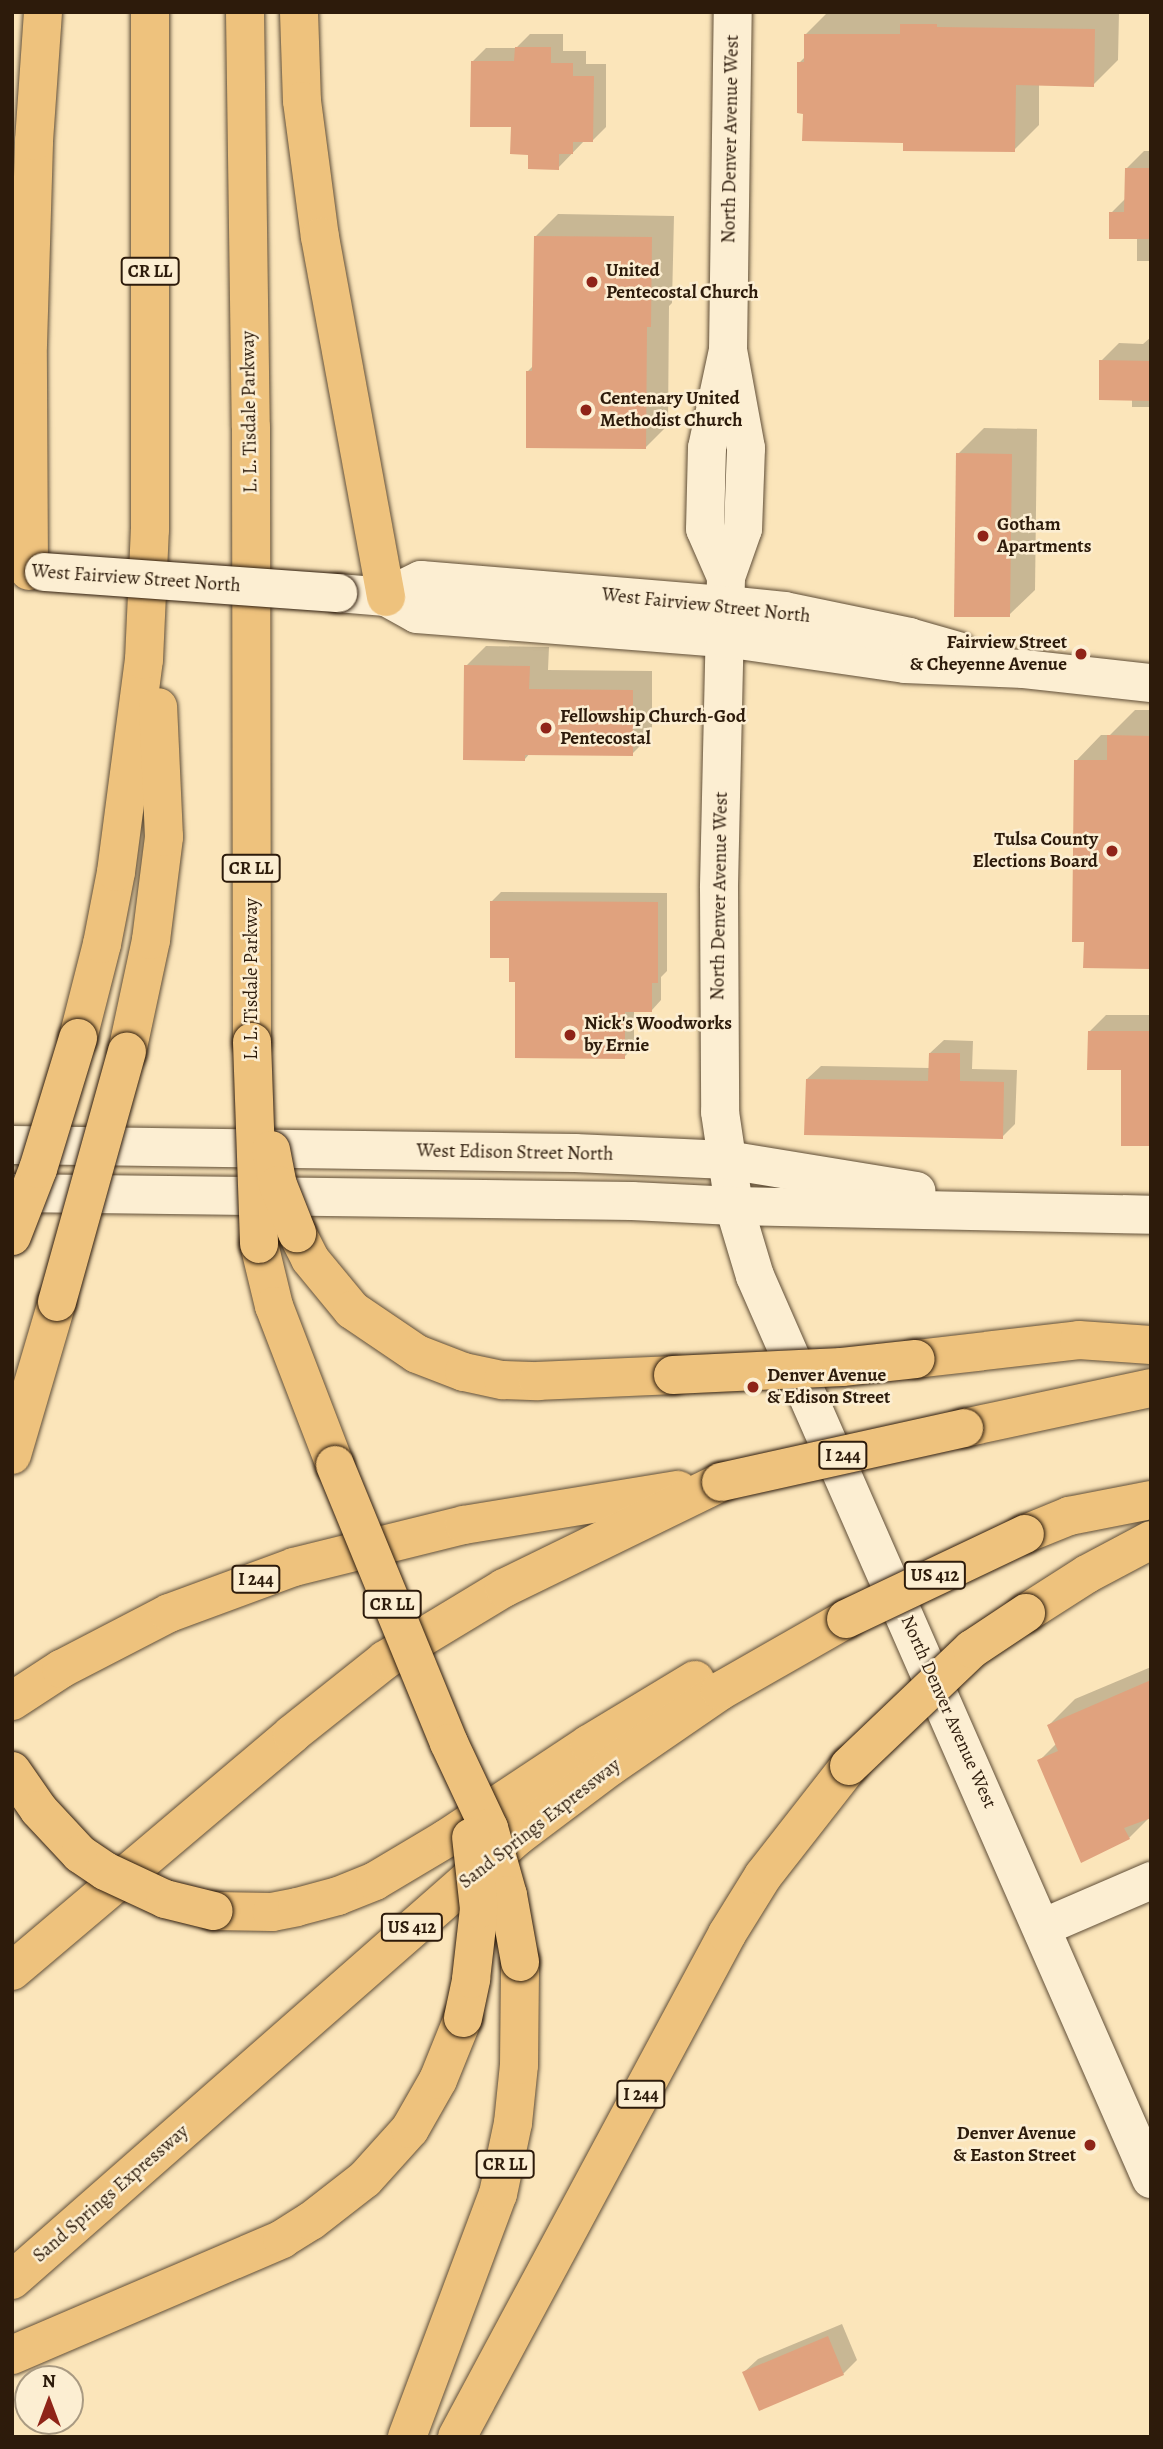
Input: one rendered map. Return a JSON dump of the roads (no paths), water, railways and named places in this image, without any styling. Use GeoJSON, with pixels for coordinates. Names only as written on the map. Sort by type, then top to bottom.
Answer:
{"type":"FeatureCollection","features":[{"type":"Feature","properties":{"kind":"highway"},"geometry":{"type":"LineString","coordinates":[[28,571],[28,345],[34,141],[43,12]]}},
{"type":"Feature","properties":{"kind":"highway","name":"CR LL"},"geometry":{"type":"LineString","coordinates":[[12,1236],[38,1169],[78,1038],[102,944],[131,771],[144,660],[150,530],[150,12]]}},
{"type":"Feature","properties":{"kind":"highway","name":"L. L. Tisdale Parkway"},"geometry":{"type":"LineString","coordinates":[[245,12],[251,440],[252,1042],[258,1244],[274,1306],[335,1465],[449,1743]]}},
{"type":"Feature","properties":{"kind":"highway"},"geometry":{"type":"LineString","coordinates":[[299,12],[302,101],[320,237],[386,597]]}},
{"type":"Feature","properties":{"kind":"highway"},"geometry":{"type":"LineString","coordinates":[[12,1455],[127,1052],[151,940],[164,837],[150,530]]}},
{"type":"Feature","properties":{"kind":"highway"},"geometry":{"type":"LineString","coordinates":[[252,1042],[278,1185],[310,1259],[352,1310],[417,1354],[464,1372],[503,1380],[538,1381],[842,1367],[1079,1340],[1151,1345]]}},
{"type":"Feature","properties":{"kind":"highway","name":"I 244"},"geometry":{"type":"LineString","coordinates":[[12,1701],[61,1669],[169,1613],[294,1567],[464,1525],[721,1482],[1151,1388]]}},
{"type":"Feature","properties":{"kind":"highway"},"geometry":{"type":"LineString","coordinates":[[12,1970],[292,1734],[385,1660],[504,1588],[721,1482]]}},
{"type":"Feature","properties":{"kind":"highway","name":"Sand Springs Expressway"},"geometry":{"type":"LineString","coordinates":[[12,2280],[518,1836],[611,1766],[720,1691],[846,1619],[1025,1534],[1069,1516],[1151,1500]]}},
{"type":"Feature","properties":{"kind":"highway","name":"I 244"},"geometry":{"type":"LineString","coordinates":[[457,2437],[727,1934],[763,1876],[849,1766],[972,1649],[1087,1574],[1151,1540]]}},
{"type":"Feature","properties":{"kind":"highway"},"geometry":{"type":"LineString","coordinates":[[12,1772],[48,1819],[80,1854],[105,1871],[165,1899],[214,1911],[272,1912],[338,1896],[375,1881],[447,1838],[684,1685],[846,1619]]}},
{"type":"Feature","properties":{"kind":"highway"},"geometry":{"type":"LineString","coordinates":[[12,2355],[282,2239],[312,2221],[365,2179],[410,2129],[438,2080],[463,2018],[471,1979],[479,1909],[474,1851],[449,1743]]}},
{"type":"Feature","properties":{"kind":"highway","name":"CR LL"},"geometry":{"type":"LineString","coordinates":[[407,2437],[498,2194],[513,2123],[518,2077],[520,1962],[508,1895],[489,1828],[449,1743]]}},
{"type":"Feature","properties":{"kind":"street","name":"North Denver Avenue West"},"geometry":{"type":"LineString","coordinates":[[733,12],[728,350],[746,448],[743,529],[726,606],[718,1013],[720,1112],[734,1206],[755,1276],[1151,2179]]}},
{"type":"Feature","properties":{"kind":"street","name":"West Fairview Street North"},"geometry":{"type":"LineString","coordinates":[[28,571],[386,597],[416,614],[726,606],[785,611],[909,637],[1024,669],[1151,683]]}},
{"type":"Feature","properties":{"kind":"street","name":"West Edison Street North"},"geometry":{"type":"LineString","coordinates":[[12,1145],[575,1153],[727,1160],[843,1178],[1014,1211]]}},
{"type":"Feature","properties":{"kind":"street","name":"West Edison Street North"},"geometry":{"type":"LineString","coordinates":[[12,1193],[632,1201],[734,1206],[1151,1215]]}},
{"type":"Feature","properties":{"kind":"street"},"geometry":{"type":"LineString","coordinates":[[1042,1927],[1151,1880]]}},
{"type":"Feature","properties":{"kind":"place","name":"United Pentecostal Church"},"geometry":{"type":"Point","coordinates":[592,282]}},
{"type":"Feature","properties":{"kind":"place","name":"Centenary United Methodist Church"},"geometry":{"type":"Point","coordinates":[586,410]}},
{"type":"Feature","properties":{"kind":"place","name":"Gotham Apartments"},"geometry":{"type":"Point","coordinates":[983,536]}},
{"type":"Feature","properties":{"kind":"place","name":"Fairview Street & Cheyenne Avenue"},"geometry":{"type":"Point","coordinates":[1081,654]}},
{"type":"Feature","properties":{"kind":"place","name":"Fellowship Church-God Pentecostal"},"geometry":{"type":"Point","coordinates":[546,728]}},
{"type":"Feature","properties":{"kind":"place","name":"Tulsa County Elections Board"},"geometry":{"type":"Point","coordinates":[1112,851]}},
{"type":"Feature","properties":{"kind":"place","name":"Nick's Woodworks by Ernie"},"geometry":{"type":"Point","coordinates":[570,1035]}},
{"type":"Feature","properties":{"kind":"place","name":"Denver Avenue & Edison Street"},"geometry":{"type":"Point","coordinates":[753,1387]}},
{"type":"Feature","properties":{"kind":"place","name":"Denver Avenue & Easton Street"},"geometry":{"type":"Point","coordinates":[1090,2145]}}]}
